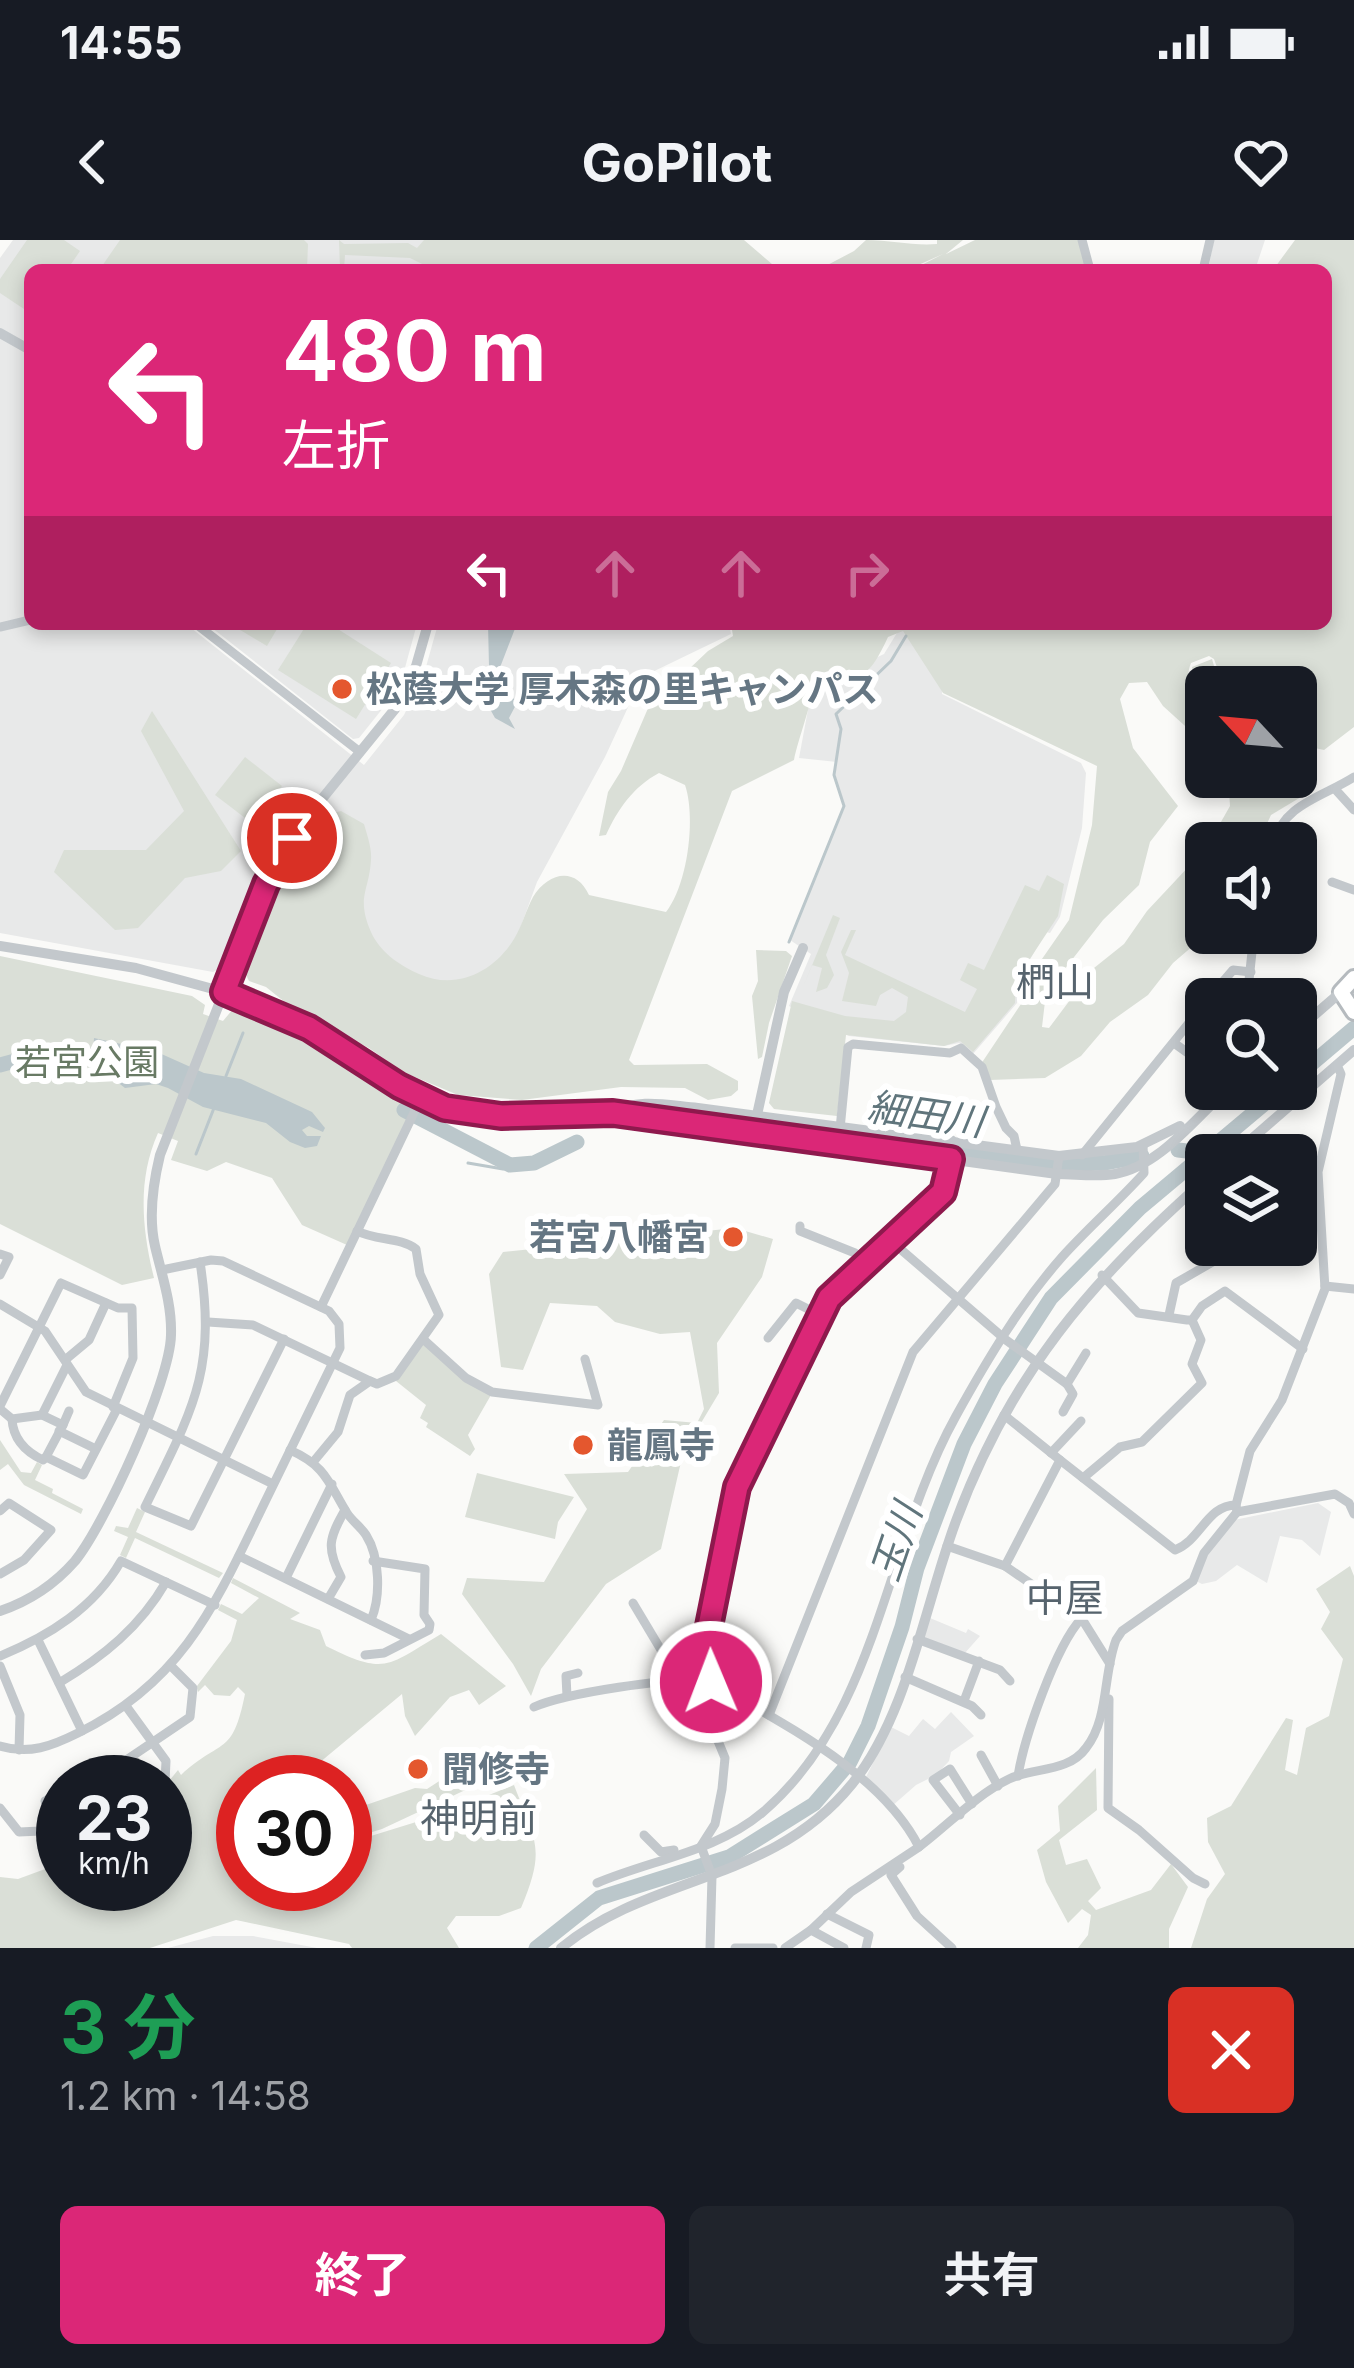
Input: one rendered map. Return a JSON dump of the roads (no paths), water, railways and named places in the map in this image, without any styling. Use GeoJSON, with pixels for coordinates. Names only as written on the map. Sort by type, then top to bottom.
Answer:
{"type":"FeatureCollection","features":[{"type":"Feature","properties":{"kind":"main road"},"geometry":{"type":"LineString","coordinates":[[1347,1002],[1354,978]]}},
{"type":"Feature","properties":{"kind":"street"},"geometry":{"type":"LineString","coordinates":[[204,630],[360,752]]}},
{"type":"Feature","properties":{"kind":"street"},"geometry":{"type":"LineString","coordinates":[[0,1611],[45,1590],[75,1560],[146,1423],[163,1383],[170,1350],[170,1312],[154,1244],[152,1203],[166,1140],[278,860],[395,709],[409,684],[426,630]]}},
{"type":"Feature","properties":{"kind":"street"},"geometry":{"type":"LineString","coordinates":[[1282,822],[1293,809],[1354,777]]}},
{"type":"Feature","properties":{"kind":"street"},"geometry":{"type":"LineString","coordinates":[[1335,789],[1354,810]]}},
{"type":"Feature","properties":{"kind":"street"},"geometry":{"type":"LineString","coordinates":[[1333,882],[1354,890]]}},
{"type":"Feature","properties":{"kind":"street"},"geometry":{"type":"LineString","coordinates":[[0,946],[136,968],[224,992],[309,1028],[421,1099],[469,1113],[613,1113],[641,1103],[755,1125],[1117,1173],[1204,1110]]}},
{"type":"Feature","properties":{"kind":"street"},"geometry":{"type":"LineString","coordinates":[[755,1125],[784,992],[803,948]]}},
{"type":"Feature","properties":{"kind":"street"},"geometry":{"type":"LineString","coordinates":[[1250,978],[1252,954]]}},
{"type":"Feature","properties":{"kind":"street"},"geometry":{"type":"LineString","coordinates":[[1226,978],[1233,970],[1251,972]]}},
{"type":"Feature","properties":{"kind":"street"},"geometry":{"type":"LineString","coordinates":[[1317,1019],[1347,1002]]}},
{"type":"Feature","properties":{"kind":"street"},"geometry":{"type":"LineString","coordinates":[[1082,1155],[1185,1029]]}},
{"type":"Feature","properties":{"kind":"street"},"geometry":{"type":"LineString","coordinates":[[1174,1043],[1185,1051]]}},
{"type":"Feature","properties":{"kind":"street"},"geometry":{"type":"LineString","coordinates":[[843,1136],[848,1047],[950,1053],[961,1048],[982,1067],[1017,1150]]}},
{"type":"Feature","properties":{"kind":"street"},"geometry":{"type":"LineString","coordinates":[[1257,1134],[1354,1050]]}},
{"type":"Feature","properties":{"kind":"street"},"geometry":{"type":"LineString","coordinates":[[785,1948],[850,1892],[909,1855],[998,1786],[1018,1776],[1044,1772],[1088,1748],[1122,1631],[1193,1581],[1204,1553],[1236,1509],[1250,1451],[1282,1400],[1325,1286],[1318,1172],[1341,1074],[1337,1065]]}},
{"type":"Feature","properties":{"kind":"street"},"geometry":{"type":"LineString","coordinates":[[321,1307],[421,1099]]}},
{"type":"Feature","properties":{"kind":"street"},"geometry":{"type":"LineString","coordinates":[[843,1136],[952,1150],[1017,1150],[1058,1164],[1082,1155],[1145,1154]]}},
{"type":"Feature","properties":{"kind":"street"},"geometry":{"type":"LineString","coordinates":[[702,1848],[717,1817],[725,1758],[718,1741],[707,1636],[734,1495],[829,1298],[943,1192],[952,1150]]}},
{"type":"Feature","properties":{"kind":"street"},"geometry":{"type":"LineString","coordinates":[[597,1883],[702,1848],[763,1813],[820,1750],[844,1708],[928,1474],[1004,1338],[1059,1261],[1144,1173],[1145,1154]]}},
{"type":"Feature","properties":{"kind":"street"},"geometry":{"type":"LineString","coordinates":[[769,1715],[913,1352],[1054,1184],[1058,1164]]}},
{"type":"Feature","properties":{"kind":"street"},"geometry":{"type":"LineString","coordinates":[[561,1948],[622,1909],[742,1866],[828,1810],[880,1740],[973,1479],[1033,1361],[1102,1275],[1185,1198]]}},
{"type":"Feature","properties":{"kind":"street"},"geometry":{"type":"LineString","coordinates":[[800,1226],[800,1231],[867,1262]]}},
{"type":"Feature","properties":{"kind":"street"},"geometry":{"type":"LineString","coordinates":[[208,1322],[253,1325],[377,1384],[396,1376],[439,1315],[420,1274],[416,1249],[402,1240],[378,1241],[357,1231]]}},
{"type":"Feature","properties":{"kind":"street"},"geometry":{"type":"LineString","coordinates":[[891,1241],[1004,1338],[1067,1384],[1073,1394],[1063,1412]]}},
{"type":"Feature","properties":{"kind":"street"},"geometry":{"type":"LineString","coordinates":[[0,1254],[9,1257],[0,1275]]}},
{"type":"Feature","properties":{"kind":"street"},"geometry":{"type":"LineString","coordinates":[[0,1746],[46,1748],[126,1706],[172,1666],[215,1605],[340,1348],[341,1330],[334,1315],[232,1264],[200,1262],[162,1270]]}},
{"type":"Feature","properties":{"kind":"street"},"geometry":{"type":"LineString","coordinates":[[200,1262],[208,1322],[202,1378],[145,1507],[188,1528],[284,1339]]}},
{"type":"Feature","properties":{"kind":"street"},"geometry":{"type":"LineString","coordinates":[[1169,1315],[1176,1283],[1206,1266]]}},
{"type":"Feature","properties":{"kind":"street"},"geometry":{"type":"LineString","coordinates":[[1102,1275],[1138,1313],[1192,1320]]}},
{"type":"Feature","properties":{"kind":"street"},"geometry":{"type":"LineString","coordinates":[[46,1457],[82,1476],[133,1358],[132,1308],[106,1303],[61,1283],[0,1408],[12,1419],[12,1429],[26,1451],[43,1460],[69,1412]]}},
{"type":"Feature","properties":{"kind":"street"},"geometry":{"type":"LineString","coordinates":[[1325,1286],[1354,1289]]}},
{"type":"Feature","properties":{"kind":"street"},"geometry":{"type":"LineString","coordinates":[[1192,1320],[1202,1306],[1225,1291],[1304,1349]]}},
{"type":"Feature","properties":{"kind":"street"},"geometry":{"type":"LineString","coordinates":[[43,1415],[66,1363],[91,1336],[106,1303]]}},
{"type":"Feature","properties":{"kind":"street"},"geometry":{"type":"LineString","coordinates":[[768,1338],[796,1303],[820,1315]]}},
{"type":"Feature","properties":{"kind":"street"},"geometry":{"type":"LineString","coordinates":[[0,1304],[39,1326],[86,1392],[274,1484]]}},
{"type":"Feature","properties":{"kind":"street"},"geometry":{"type":"LineString","coordinates":[[1083,1478],[1120,1448],[1142,1442],[1202,1383],[1192,1364],[1201,1340],[1192,1320]]}},
{"type":"Feature","properties":{"kind":"street"},"geometry":{"type":"LineString","coordinates":[[423,1340],[466,1378],[492,1392],[598,1406],[585,1359]]}},
{"type":"Feature","properties":{"kind":"street"},"geometry":{"type":"LineString","coordinates":[[1067,1384],[1086,1353]]}},
{"type":"Feature","properties":{"kind":"street"},"geometry":{"type":"LineString","coordinates":[[314,1461],[338,1432],[350,1394],[370,1381]]}},
{"type":"Feature","properties":{"kind":"street"},"geometry":{"type":"LineString","coordinates":[[12,1419],[43,1415],[96,1450]]}},
{"type":"Feature","properties":{"kind":"street"},"geometry":{"type":"LineString","coordinates":[[1004,1415],[1174,1550],[1192,1540],[1216,1509],[1335,1494],[1354,1514]]}},
{"type":"Feature","properties":{"kind":"street"},"geometry":{"type":"LineString","coordinates":[[1005,1566],[1056,1457],[1080,1426]]}},
{"type":"Feature","properties":{"kind":"street"},"geometry":{"type":"LineString","coordinates":[[290,1450],[314,1461],[368,1538],[379,1587],[370,1620]]}},
{"type":"Feature","properties":{"kind":"street"},"geometry":{"type":"LineString","coordinates":[[286,1578],[332,1484]]}},
{"type":"Feature","properties":{"kind":"street"},"geometry":{"type":"LineString","coordinates":[[0,1511],[9,1503],[51,1530],[24,1560],[0,1574]]}},
{"type":"Feature","properties":{"kind":"street"},"geometry":{"type":"LineString","coordinates":[[328,1599],[340,1577],[328,1542],[345,1510]]}},
{"type":"Feature","properties":{"kind":"street"},"geometry":{"type":"LineString","coordinates":[[947,1546],[1005,1566],[1078,1611],[1110,1662],[1108,1808],[1205,1884]]}},
{"type":"Feature","properties":{"kind":"street"},"geometry":{"type":"LineString","coordinates":[[239,1556],[409,1639]]}},
{"type":"Feature","properties":{"kind":"street"},"geometry":{"type":"LineString","coordinates":[[0,1656],[38,1640],[86,1605],[121,1561],[215,1605]]}},
{"type":"Feature","properties":{"kind":"street"},"geometry":{"type":"LineString","coordinates":[[365,1655],[384,1653],[429,1630],[430,1621],[424,1615],[425,1569],[373,1561]]}},
{"type":"Feature","properties":{"kind":"street"},"geometry":{"type":"LineString","coordinates":[[59,1683],[129,1632],[166,1582]]}},
{"type":"Feature","properties":{"kind":"street"},"geometry":{"type":"LineString","coordinates":[[633,1603],[679,1680]]}},
{"type":"Feature","properties":{"kind":"street"},"geometry":{"type":"LineString","coordinates":[[1018,1776],[1034,1712],[1081,1619]]}},
{"type":"Feature","properties":{"kind":"street"},"geometry":{"type":"LineString","coordinates":[[917,1639],[1000,1670],[1010,1681]]}},
{"type":"Feature","properties":{"kind":"street"},"geometry":{"type":"LineString","coordinates":[[38,1640],[82,1731]]}},
{"type":"Feature","properties":{"kind":"street"},"geometry":{"type":"LineString","coordinates":[[964,1702],[979,1661]]}},
{"type":"Feature","properties":{"kind":"street"},"geometry":{"type":"LineString","coordinates":[[0,1666],[20,1715],[19,1750]]}},
{"type":"Feature","properties":{"kind":"street"},"geometry":{"type":"LineString","coordinates":[[132,1755],[193,1712],[193,1688],[172,1666]]}},
{"type":"Feature","properties":{"kind":"street"},"geometry":{"type":"LineString","coordinates":[[568,1696],[563,1676],[578,1673]]}},
{"type":"Feature","properties":{"kind":"street"},"geometry":{"type":"LineString","coordinates":[[904,1677],[964,1702],[981,1715]]}},
{"type":"Feature","properties":{"kind":"street"},"geometry":{"type":"LineString","coordinates":[[534,1707],[568,1696],[679,1680],[711,1682],[856,1775],[906,1825],[920,1847]]}},
{"type":"Feature","properties":{"kind":"street"},"geometry":{"type":"LineString","coordinates":[[126,1706],[162,1755]]}},
{"type":"Feature","properties":{"kind":"street"},"geometry":{"type":"LineString","coordinates":[[981,1755],[998,1786]]}},
{"type":"Feature","properties":{"kind":"street"},"geometry":{"type":"LineString","coordinates":[[960,1815],[933,1780],[950,1769],[972,1804]]}},
{"type":"Feature","properties":{"kind":"street"},"geometry":{"type":"LineString","coordinates":[[0,1808],[19,1832],[36,1831]]}},
{"type":"Feature","properties":{"kind":"street"},"geometry":{"type":"LineString","coordinates":[[644,1835],[664,1853],[697,1843],[702,1848],[712,1874],[710,1948]]}},
{"type":"Feature","properties":{"kind":"street"},"geometry":{"type":"LineString","coordinates":[[909,1855],[891,1875],[917,1916],[952,1948]]}},
{"type":"Feature","properties":{"kind":"street"},"geometry":{"type":"LineString","coordinates":[[827,1914],[869,1935],[866,1948]]}},
{"type":"Feature","properties":{"kind":"street"},"geometry":{"type":"LineString","coordinates":[[811,1930],[844,1948]]}},
{"type":"Feature","properties":{"kind":"street"},"geometry":{"type":"LineString","coordinates":[[735,1948],[773,1948]]}},
{"type":"Feature","properties":{"kind":"waterway"},"geometry":{"type":"LineString","coordinates":[[789,942],[844,806],[834,775],[841,729],[836,714],[891,661],[906,636]]}},
{"type":"Feature","properties":{"kind":"waterway","name":"玉川"},"geometry":{"type":"LineString","coordinates":[[1317,1059],[1354,1028]]}},
{"type":"Feature","properties":{"kind":"waterway"},"geometry":{"type":"LineString","coordinates":[[226,1076],[243,1033]]}},
{"type":"Feature","properties":{"kind":"waterway","name":"細田川"},"geometry":{"type":"LineString","coordinates":[[0,1065],[55,1050],[112,1059]]}},
{"type":"Feature","properties":{"kind":"waterway"},"geometry":{"type":"LineString","coordinates":[[196,1154],[214,1108]]}},
{"type":"Feature","properties":{"kind":"waterway","name":"細田川"},"geometry":{"type":"LineString","coordinates":[[404,1110],[510,1165],[534,1163],[577,1142]]}},
{"type":"Feature","properties":{"kind":"waterway","name":"玉川"},"geometry":{"type":"LineString","coordinates":[[536,1948],[599,1898],[729,1857],[814,1804],[850,1762],[868,1726],[917,1568],[964,1444],[995,1384],[1051,1298],[1140,1208],[1257,1110]]}},
{"type":"Feature","properties":{"kind":"waterway","name":"細田川"},"geometry":{"type":"LineString","coordinates":[[702,1116],[1053,1165],[1142,1156]]}},
{"type":"Feature","properties":{"kind":"waterway","name":"細田川"},"geometry":{"type":"LineString","coordinates":[[1178,1150],[1185,1151]]}},
{"type":"Feature","properties":{"kind":"waterway"},"geometry":{"type":"LineString","coordinates":[[468,1163],[503,1169],[522,1166]]}},
{"type":"Feature","properties":{"kind":"place","name":"松蔭大学 厚木森の里キャンパス"},"geometry":{"type":"Point","coordinates":[342,689]}},
{"type":"Feature","properties":{"kind":"place","name":"若宮八幡宮"},"geometry":{"type":"Point","coordinates":[733,1237]}},
{"type":"Feature","properties":{"kind":"place","name":"龍鳳寺"},"geometry":{"type":"Point","coordinates":[583,1445]}},
{"type":"Feature","properties":{"kind":"place","name":"聞修寺"},"geometry":{"type":"Point","coordinates":[418,1769]}},
{"type":"Feature","properties":{"kind":"district","name":"椚山"},"geometry":{"type":"Point","coordinates":[1055,982]}},
{"type":"Feature","properties":{"kind":"district","name":"中屋"},"geometry":{"type":"Point","coordinates":[1065,1598]}},
{"type":"Feature","properties":{"kind":"district","name":"神明前"},"geometry":{"type":"Point","coordinates":[479,1818]}},
{"type":"Feature","properties":{"kind":"park label","name":"若宮公園"},"geometry":{"type":"Point","coordinates":[87,1062]}}]}
